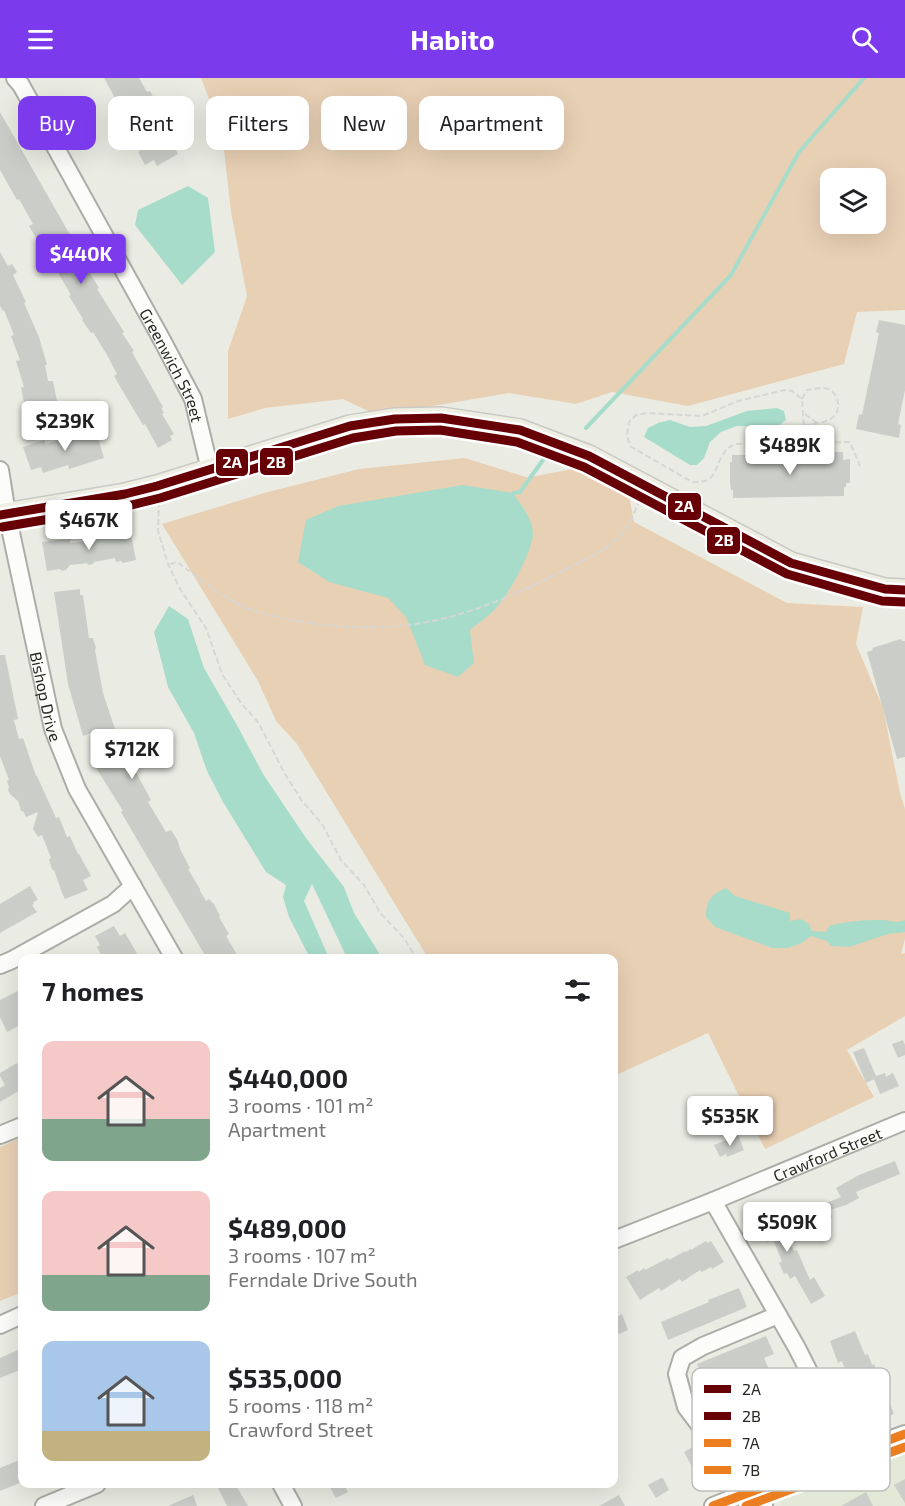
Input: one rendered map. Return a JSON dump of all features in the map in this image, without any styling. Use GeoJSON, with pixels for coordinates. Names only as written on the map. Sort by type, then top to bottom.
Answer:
{"type":"FeatureCollection","features":[{"type":"Feature","properties":{"kind":"main road"},"geometry":{"type":"LineString","coordinates":[[4,515],[125,494],[157,486],[350,426],[395,419],[441,418],[520,430],[589,456],[792,563],[885,589],[905,590]]}},
{"type":"Feature","properties":{"kind":"street","name":"Greenwich Street"},"geometry":{"type":"LineString","coordinates":[[23,80],[193,399],[210,470]]}},
{"type":"Feature","properties":{"kind":"street","name":"Bishop Drive"},"geometry":{"type":"LineString","coordinates":[[0,470],[4,515],[53,729],[77,789],[172,954]]}},
{"type":"Feature","properties":{"kind":"street"},"geometry":{"type":"LineString","coordinates":[[23,954],[113,904],[133,886]]}},
{"type":"Feature","properties":{"kind":"street"},"geometry":{"type":"LineString","coordinates":[[0,965],[18,957]]}},
{"type":"Feature","properties":{"kind":"street","name":"Crawford Street"},"geometry":{"type":"LineString","coordinates":[[618,1238],[905,1121]]}},
{"type":"Feature","properties":{"kind":"street"},"geometry":{"type":"LineString","coordinates":[[0,1136],[18,1128]]}},
{"type":"Feature","properties":{"kind":"street"},"geometry":{"type":"LineString","coordinates":[[713,1201],[806,1368]]}},
{"type":"Feature","properties":{"kind":"street"},"geometry":{"type":"LineString","coordinates":[[692,1415],[686,1407],[677,1374],[682,1358],[703,1346],[778,1315]]}},
{"type":"Feature","properties":{"kind":"street"},"geometry":{"type":"LineString","coordinates":[[0,1325],[18,1317]]}},
{"type":"Feature","properties":{"kind":"street"},"geometry":{"type":"LineString","coordinates":[[890,1440],[905,1434]]}},
{"type":"Feature","properties":{"kind":"street"},"geometry":{"type":"LineString","coordinates":[[44,1506],[87,1488]]}},
{"type":"Feature","properties":{"kind":"street"},"geometry":{"type":"LineString","coordinates":[[283,1488],[293,1506]]}},
{"type":"Feature","properties":{"kind":"street"},"geometry":{"type":"LineString","coordinates":[[713,1506],[751,1491]]}},
{"type":"Feature","properties":{"kind":"street"},"geometry":{"type":"LineString","coordinates":[[762,1491],[764,1506]]}},
{"type":"Feature","properties":{"kind":"path"},"geometry":{"type":"LineString","coordinates":[[804,426],[830,420],[836,414],[839,405],[836,395],[829,389],[820,387],[807,390],[802,399],[805,443]]}},
{"type":"Feature","properties":{"kind":"path"},"geometry":{"type":"LineString","coordinates":[[802,399],[792,391],[784,390],[738,401],[702,416],[647,413],[636,415],[629,422],[627,435],[630,446],[692,482],[702,483],[712,477],[725,451],[734,444],[850,442],[860,466]]}},
{"type":"Feature","properties":{"kind":"path"},"geometry":{"type":"LineString","coordinates":[[803,413],[817,423]]}},
{"type":"Feature","properties":{"kind":"path"},"geometry":{"type":"LineString","coordinates":[[157,486],[158,531],[168,564],[180,589],[206,628],[222,674],[241,703],[258,722],[285,774],[302,801],[322,824],[341,860],[364,885],[381,914],[404,938],[414,954]]}},
{"type":"Feature","properties":{"kind":"path"},"geometry":{"type":"LineString","coordinates":[[168,564],[177,562],[235,602],[257,612],[329,626],[408,625],[454,616],[482,607],[546,580],[588,558],[618,539],[646,486]]}},
{"type":"Feature","properties":{"kind":"shaded area"},"geometry":{"type":"Polygon","coordinates":[[[201,78],[905,78],[905,310],[857,312],[844,364],[688,406],[612,392],[576,404],[509,393],[433,406],[370,412],[343,399],[265,408],[228,419],[228,351],[247,296],[231,212],[224,150],[309,150],[309,96],[208,96],[201,78]]]}},
{"type":"Feature","properties":{"kind":"shaded area"},"geometry":{"type":"Polygon","coordinates":[[[188,186],[208,198],[215,252],[182,285],[135,225],[138,210],[188,186]]]}},
{"type":"Feature","properties":{"kind":"shaded area"},"geometry":{"type":"Polygon","coordinates":[[[777,408],[784,411],[786,420],[777,427],[737,426],[721,432],[710,442],[704,458],[697,465],[690,465],[644,437],[648,428],[670,420],[690,427],[706,426],[747,411],[777,408]]]}},
{"type":"Feature","properties":{"kind":"shaded area"},"geometry":{"type":"Polygon","coordinates":[[[465,458],[529,478],[578,468],[627,485],[634,522],[787,603],[863,607],[856,644],[883,708],[905,809],[905,939],[901,954],[905,953],[905,1016],[847,1050],[874,1097],[765,1149],[708,1033],[618,1074],[618,954],[426,954],[297,744],[276,721],[258,681],[162,524],[264,493],[359,469],[465,458]]]}},
{"type":"Feature","properties":{"kind":"shaded area"},"geometry":{"type":"Polygon","coordinates":[[[463,485],[513,493],[529,518],[533,535],[524,563],[506,595],[492,612],[470,630],[474,663],[458,677],[425,665],[406,617],[388,598],[329,582],[298,562],[306,520],[338,506],[463,485]]]}},
{"type":"Feature","properties":{"kind":"shaded area"},"geometry":{"type":"Polygon","coordinates":[[[169,606],[188,619],[204,668],[263,774],[306,838],[344,887],[354,913],[380,954],[345,954],[312,884],[304,901],[327,954],[308,954],[289,917],[283,897],[286,885],[266,872],[223,802],[207,771],[194,733],[168,687],[154,632],[169,606]]]}},
{"type":"Feature","properties":{"kind":"shaded area"},"geometry":{"type":"Polygon","coordinates":[[[726,888],[735,896],[790,913],[790,921],[801,919],[809,924],[812,931],[826,932],[829,926],[848,922],[905,920],[905,932],[888,934],[849,947],[831,946],[827,941],[811,936],[802,943],[788,948],[772,948],[715,927],[706,917],[710,899],[726,888]]]}},
{"type":"Feature","properties":{"kind":"shaded area"},"geometry":{"type":"Polygon","coordinates":[[[18,1139],[18,1294],[0,1301],[0,1147],[18,1139]]]}},
{"type":"Feature","properties":{"kind":"shaded area"},"geometry":{"type":"Polygon","coordinates":[[[905,1451],[905,1506],[781,1506],[782,1500],[805,1491],[890,1491],[890,1457],[905,1451]]]}},
{"type":"Feature","properties":{"kind":"building"},"geometry":{"type":"Polygon","coordinates":[[[104,78],[139,78],[147,92],[150,91],[153,96],[114,96],[104,78]]]}},
{"type":"Feature","properties":{"kind":"building"},"geometry":{"type":"Polygon","coordinates":[[[0,112],[18,144],[18,150],[22,150],[77,244],[88,266],[86,267],[99,288],[97,289],[134,351],[132,352],[163,407],[161,408],[164,413],[162,414],[174,434],[170,436],[172,440],[158,448],[145,424],[143,425],[114,376],[117,374],[107,355],[93,332],[91,333],[82,320],[56,269],[58,268],[41,240],[38,241],[29,226],[33,224],[0,170],[0,112]]]}},
{"type":"Feature","properties":{"kind":"building"},"geometry":{"type":"Polygon","coordinates":[[[141,150],[176,150],[178,154],[157,166],[154,160],[145,165],[138,152],[141,150]]]}},
{"type":"Feature","properties":{"kind":"building"},"geometry":{"type":"Polygon","coordinates":[[[0,252],[8,266],[12,264],[17,272],[13,275],[39,337],[47,365],[45,365],[48,381],[53,381],[60,416],[28,423],[21,387],[24,387],[16,361],[20,360],[11,336],[14,335],[4,310],[0,306],[0,252]]]}},
{"type":"Feature","properties":{"kind":"building"},"geometry":{"type":"Polygon","coordinates":[[[879,320],[905,325],[905,390],[898,424],[901,425],[899,438],[856,429],[859,414],[862,415],[879,333],[876,332],[879,320]]]}},
{"type":"Feature","properties":{"kind":"building"},"geometry":{"type":"Polygon","coordinates":[[[95,428],[104,458],[69,469],[68,465],[43,473],[41,467],[31,470],[23,447],[44,440],[46,444],[95,428]]]}},
{"type":"Feature","properties":{"kind":"building"},"geometry":{"type":"Polygon","coordinates":[[[814,452],[843,452],[843,460],[850,459],[850,483],[846,483],[844,487],[844,496],[733,498],[730,482],[732,455],[781,457],[781,455],[814,455],[814,452]]]}},
{"type":"Feature","properties":{"kind":"building"},"geometry":{"type":"Polygon","coordinates":[[[117,530],[118,537],[131,535],[136,560],[123,563],[116,562],[115,558],[88,565],[87,563],[70,565],[62,571],[60,569],[47,571],[42,542],[70,539],[70,543],[88,541],[87,534],[117,530]]]}},
{"type":"Feature","properties":{"kind":"building"},"geometry":{"type":"Polygon","coordinates":[[[80,589],[80,595],[83,595],[89,638],[93,638],[96,648],[103,693],[121,745],[151,800],[148,802],[166,832],[171,830],[178,841],[190,868],[188,869],[200,891],[206,901],[209,899],[214,904],[229,934],[226,936],[237,954],[204,954],[98,771],[90,752],[98,748],[91,733],[83,736],[68,684],[54,592],[80,589]]]}},
{"type":"Feature","properties":{"kind":"building"},"geometry":{"type":"Polygon","coordinates":[[[901,639],[905,641],[905,757],[897,759],[867,652],[873,650],[872,648],[901,639]]]}},
{"type":"Feature","properties":{"kind":"building"},"geometry":{"type":"Polygon","coordinates":[[[0,655],[5,655],[18,719],[14,720],[19,739],[23,738],[36,776],[56,818],[59,817],[67,837],[70,836],[91,876],[83,880],[88,890],[65,899],[54,870],[52,870],[49,859],[51,858],[42,835],[38,837],[33,829],[38,812],[26,817],[18,801],[8,790],[7,781],[9,780],[0,756],[0,655]]]}},
{"type":"Feature","properties":{"kind":"building"},"geometry":{"type":"Polygon","coordinates":[[[30,886],[38,900],[32,905],[37,912],[0,933],[0,904],[30,886]]]}},
{"type":"Feature","properties":{"kind":"building"},"geometry":{"type":"Polygon","coordinates":[[[114,926],[120,936],[125,933],[137,954],[101,954],[97,947],[100,945],[95,936],[114,926]]]}},
{"type":"Feature","properties":{"kind":"building"},"geometry":{"type":"Polygon","coordinates":[[[18,991],[18,1026],[7,1032],[0,1017],[0,1000],[18,991]]]}},
{"type":"Feature","properties":{"kind":"building"},"geometry":{"type":"Polygon","coordinates":[[[903,1040],[905,1055],[898,1058],[892,1044],[903,1040]]]}},
{"type":"Feature","properties":{"kind":"building"},"geometry":{"type":"Polygon","coordinates":[[[864,1048],[876,1076],[885,1073],[886,1077],[893,1073],[899,1086],[880,1094],[874,1079],[866,1083],[853,1052],[864,1048]]]}},
{"type":"Feature","properties":{"kind":"building"},"geometry":{"type":"Polygon","coordinates":[[[17,1063],[18,1091],[0,1102],[0,1088],[5,1085],[0,1073],[17,1063]]]}},
{"type":"Feature","properties":{"kind":"building"},"geometry":{"type":"Polygon","coordinates":[[[738,1135],[744,1150],[727,1157],[726,1154],[720,1157],[714,1145],[738,1135]]]}},
{"type":"Feature","properties":{"kind":"building"},"geometry":{"type":"Polygon","coordinates":[[[895,1161],[900,1174],[856,1192],[859,1198],[830,1210],[832,1217],[807,1227],[802,1213],[841,1197],[836,1188],[859,1175],[895,1161]]]}},
{"type":"Feature","properties":{"kind":"building"},"geometry":{"type":"Polygon","coordinates":[[[770,1203],[785,1242],[789,1240],[794,1251],[797,1250],[810,1280],[814,1277],[825,1296],[811,1304],[795,1276],[790,1279],[787,1273],[784,1274],[779,1263],[782,1261],[773,1240],[767,1242],[761,1227],[758,1228],[753,1217],[756,1216],[754,1209],[770,1203]]]}},
{"type":"Feature","properties":{"kind":"building"},"geometry":{"type":"Polygon","coordinates":[[[706,1241],[707,1243],[711,1241],[724,1262],[712,1269],[711,1267],[702,1272],[700,1270],[682,1282],[680,1279],[661,1291],[659,1288],[640,1300],[626,1277],[668,1258],[669,1260],[706,1241]]]}},
{"type":"Feature","properties":{"kind":"building"},"geometry":{"type":"Polygon","coordinates":[[[739,1288],[747,1307],[668,1340],[661,1322],[739,1288]]]}},
{"type":"Feature","properties":{"kind":"building"},"geometry":{"type":"Polygon","coordinates":[[[622,1314],[628,1330],[618,1334],[618,1316],[622,1314]]]}},
{"type":"Feature","properties":{"kind":"building"},"geometry":{"type":"Polygon","coordinates":[[[855,1331],[865,1355],[868,1354],[876,1368],[844,1368],[842,1361],[838,1363],[830,1341],[855,1331]]]}},
{"type":"Feature","properties":{"kind":"building"},"geometry":{"type":"Polygon","coordinates":[[[766,1336],[774,1354],[764,1358],[768,1368],[699,1368],[697,1364],[766,1336]]]}},
{"type":"Feature","properties":{"kind":"building"},"geometry":{"type":"Polygon","coordinates":[[[18,1350],[18,1371],[0,1378],[0,1358],[18,1350]]]}},
{"type":"Feature","properties":{"kind":"building"},"geometry":{"type":"Polygon","coordinates":[[[890,1404],[894,1414],[890,1415],[890,1404]]]}},
{"type":"Feature","properties":{"kind":"building"},"geometry":{"type":"Polygon","coordinates":[[[692,1447],[692,1467],[684,1452],[692,1447]]]}},
{"type":"Feature","properties":{"kind":"building"},"geometry":{"type":"Polygon","coordinates":[[[18,1461],[18,1484],[0,1491],[0,1468],[18,1461]]]}},
{"type":"Feature","properties":{"kind":"building"},"geometry":{"type":"Polygon","coordinates":[[[661,1478],[669,1490],[656,1498],[648,1485],[661,1478]]]}},
{"type":"Feature","properties":{"kind":"building"},"geometry":{"type":"Polygon","coordinates":[[[905,1479],[905,1503],[894,1485],[905,1479]]]}},
{"type":"Feature","properties":{"kind":"building"},"geometry":{"type":"Polygon","coordinates":[[[218,1488],[237,1488],[248,1506],[227,1506],[218,1488]]]}},
{"type":"Feature","properties":{"kind":"building"},"geometry":{"type":"Polygon","coordinates":[[[330,1488],[346,1488],[348,1492],[336,1498],[330,1488]]]}},
{"type":"Feature","properties":{"kind":"building"},"geometry":{"type":"Polygon","coordinates":[[[866,1492],[873,1506],[841,1506],[866,1492]]]}},
{"type":"Feature","properties":{"kind":"building"},"geometry":{"type":"Polygon","coordinates":[[[193,1495],[197,1506],[168,1506],[193,1495]]]}},
{"type":"Feature","properties":{"kind":"building"},"geometry":{"type":"Polygon","coordinates":[[[619,1495],[625,1506],[599,1506],[619,1495]]]}},
{"type":"Feature","properties":{"kind":"waterway"},"geometry":{"type":"LineString","coordinates":[[586,428],[731,275],[799,152],[864,78]]}},
{"type":"Feature","properties":{"kind":"waterway"},"geometry":{"type":"LineString","coordinates":[[513,493],[520,492],[548,453]]}},
{"type":"Feature","properties":{"kind":"transit line","name":"2A"},"geometry":{"type":"LineString","coordinates":[[0,515],[125,494],[157,486],[350,426],[395,419],[441,418],[520,430],[589,456],[791,563],[885,589],[905,590]]}},
{"type":"Feature","properties":{"kind":"transit line","name":"2B"},"geometry":{"type":"LineString","coordinates":[[2,527],[127,506],[160,498],[353,438],[396,431],[440,430],[517,442],[584,467],[787,574],[882,601],[904,602]]}},
{"type":"Feature","properties":{"kind":"transit line","name":"7A"},"geometry":{"type":"LineString","coordinates":[[890,1440],[905,1434]]}},
{"type":"Feature","properties":{"kind":"transit line","name":"7B"},"geometry":{"type":"LineString","coordinates":[[890,1453],[905,1447]]}},
{"type":"Feature","properties":{"kind":"transit line","name":"7A"},"geometry":{"type":"LineString","coordinates":[[713,1506],[753,1491]]}},
{"type":"Feature","properties":{"kind":"transit line","name":"7B"},"geometry":{"type":"LineString","coordinates":[[746,1506],[786,1491]]}}]}
